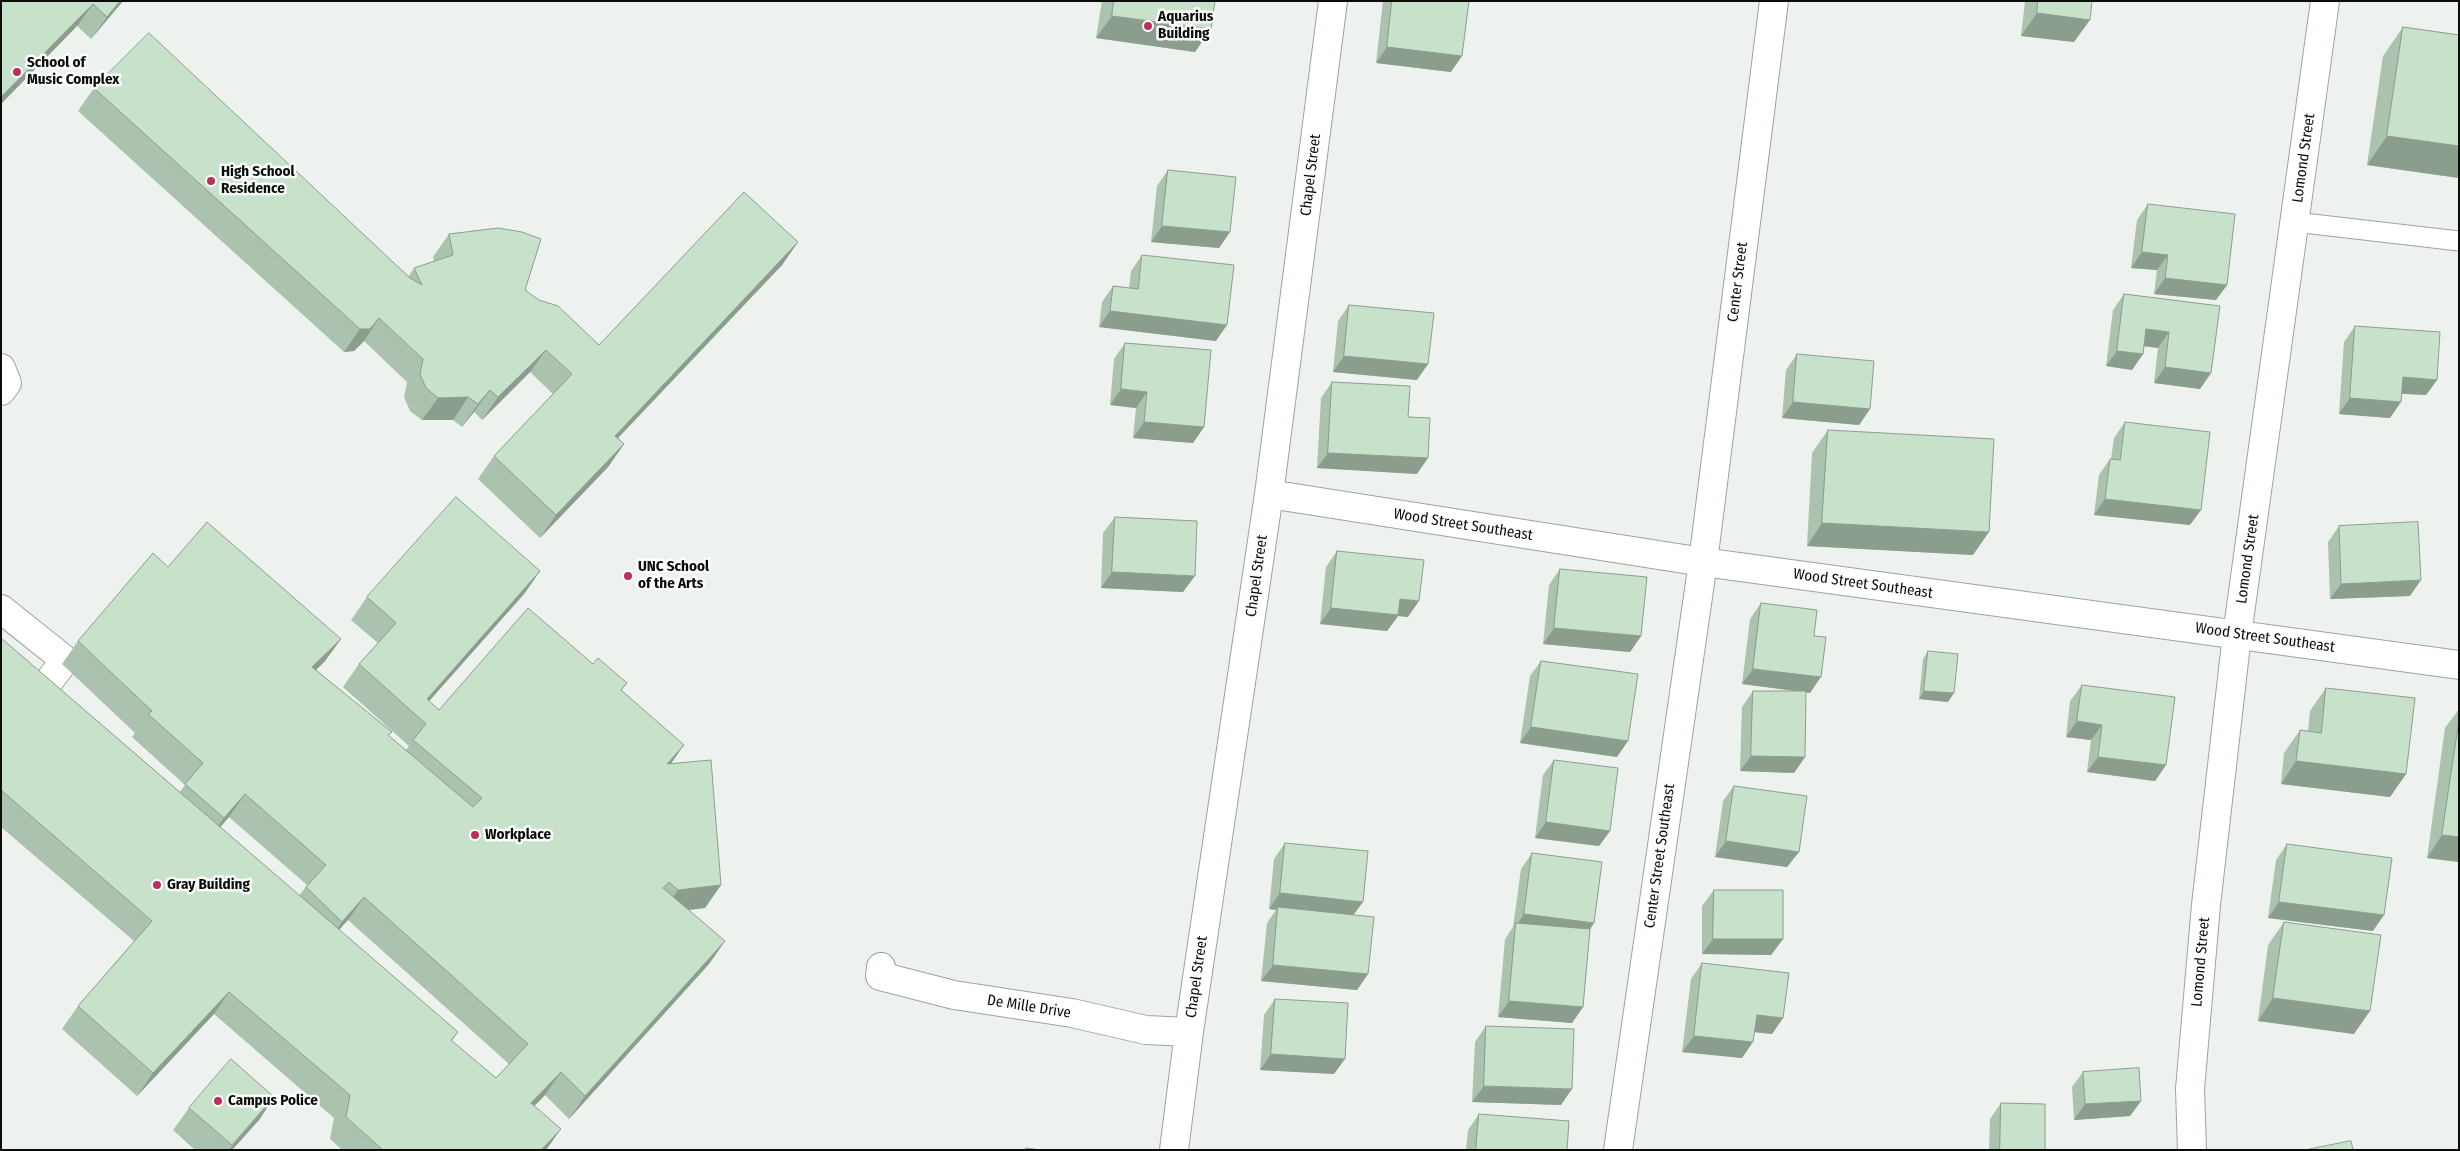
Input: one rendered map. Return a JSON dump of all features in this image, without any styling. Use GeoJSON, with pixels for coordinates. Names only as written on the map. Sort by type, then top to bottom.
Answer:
{"type":"FeatureCollection","features":[{"type":"Feature","properties":{"kind":"street","name":"Chapel Street"},"geometry":{"type":"LineString","coordinates":[[1174,1150],[1189,1032],[1269,494],[1333,1]]}},
{"type":"Feature","properties":{"kind":"street","name":"Center Street"},"geometry":{"type":"LineString","coordinates":[[1703,562],[1774,1]]}},
{"type":"Feature","properties":{"kind":"street","name":"Lomond Street"},"geometry":{"type":"LineString","coordinates":[[2192,1150],[2190,1089],[2205,915],[2237,635],[2325,1]]}},
{"type":"Feature","properties":{"kind":"street"},"geometry":{"type":"LineString","coordinates":[[1,368],[7,383],[1,392]]}},
{"type":"Feature","properties":{"kind":"street","name":"Wood Street Southeast"},"geometry":{"type":"LineString","coordinates":[[1269,494],[1703,562],[2459,665]]}},
{"type":"Feature","properties":{"kind":"street","name":"Center Street Southeast"},"geometry":{"type":"LineString","coordinates":[[1618,1150],[1703,562]]}},
{"type":"Feature","properties":{"kind":"street"},"geometry":{"type":"LineString","coordinates":[[1,609],[65,660],[40,693],[1,659]]}},
{"type":"Feature","properties":{"kind":"street","name":"De Mille Drive"},"geometry":{"type":"LineString","coordinates":[[881,966],[880,976],[954,995],[1072,1013],[1146,1030],[1189,1032]]}},
{"type":"Feature","properties":{"kind":"lane"},"geometry":{"type":"LineString","coordinates":[[2295,222],[2459,241]]}},
{"type":"Feature","properties":{"kind":"building","name":"School of Music Complex"},"geometry":{"type":"Polygon","coordinates":[[[1,1],[120,1],[107,17],[93,4],[1,97],[1,1]]]}},
{"type":"Feature","properties":{"kind":"building"},"geometry":{"type":"Polygon","coordinates":[[[1114,1],[1215,1],[1211,29],[1112,16],[1114,1]]]}},
{"type":"Feature","properties":{"kind":"building"},"geometry":{"type":"Polygon","coordinates":[[[1392,1],[1469,1],[1462,56],[1387,47],[1392,1]]]}},
{"type":"Feature","properties":{"kind":"building"},"geometry":{"type":"Polygon","coordinates":[[[2038,1],[2092,1],[2090,20],[2037,13],[2038,1]]]}},
{"type":"Feature","properties":{"kind":"building"},"geometry":{"type":"Polygon","coordinates":[[[2403,27],[2459,35],[2459,146],[2387,136],[2403,27]]]}},
{"type":"Feature","properties":{"kind":"building"},"geometry":{"type":"Polygon","coordinates":[[[149,33],[410,278],[422,285],[414,268],[453,255],[449,234],[498,228],[522,232],[541,239],[525,290],[539,300],[558,306],[599,345],[744,192],[798,242],[615,436],[624,444],[556,515],[494,456],[572,374],[546,350],[498,397],[490,390],[478,404],[468,397],[438,398],[426,388],[420,374],[423,359],[379,318],[370,329],[360,329],[94,88],[149,33]]]}},
{"type":"Feature","properties":{"kind":"building"},"geometry":{"type":"Polygon","coordinates":[[[1168,170],[1236,177],[1230,232],[1162,226],[1168,170]]]}},
{"type":"Feature","properties":{"kind":"building"},"geometry":{"type":"Polygon","coordinates":[[[2148,204],[2235,214],[2227,285],[2165,278],[2168,255],[2142,252],[2148,204]]]}},
{"type":"Feature","properties":{"kind":"building"},"geometry":{"type":"Polygon","coordinates":[[[1142,255],[1234,265],[1227,325],[1110,311],[1113,286],[1138,289],[1142,255]]]}},
{"type":"Feature","properties":{"kind":"building"},"geometry":{"type":"Polygon","coordinates":[[[2124,294],[2220,306],[2211,373],[2165,367],[2169,332],[2146,329],[2143,354],[2117,351],[2124,294]]]}},
{"type":"Feature","properties":{"kind":"building"},"geometry":{"type":"Polygon","coordinates":[[[1349,305],[1434,313],[1428,364],[1344,356],[1349,305]]]}},
{"type":"Feature","properties":{"kind":"building"},"geometry":{"type":"Polygon","coordinates":[[[2355,326],[2440,332],[2437,380],[2403,377],[2401,402],[2350,398],[2355,326]]]}},
{"type":"Feature","properties":{"kind":"building"},"geometry":{"type":"Polygon","coordinates":[[[1125,343],[1211,350],[1204,427],[1144,422],[1147,392],[1121,389],[1125,343]]]}},
{"type":"Feature","properties":{"kind":"building"},"geometry":{"type":"Polygon","coordinates":[[[1797,354],[1874,361],[1870,409],[1793,402],[1797,354]]]}},
{"type":"Feature","properties":{"kind":"building"},"geometry":{"type":"Polygon","coordinates":[[[1332,382],[1410,386],[1408,417],[1430,418],[1428,458],[1328,453],[1332,382]]]}},
{"type":"Feature","properties":{"kind":"building"},"geometry":{"type":"Polygon","coordinates":[[[2125,422],[2210,432],[2201,510],[2105,499],[2110,459],[2120,460],[2125,422]]]}},
{"type":"Feature","properties":{"kind":"building"},"geometry":{"type":"Polygon","coordinates":[[[1828,430],[1994,439],[1989,532],[1822,523],[1828,430]]]}},
{"type":"Feature","properties":{"kind":"building"},"geometry":{"type":"Polygon","coordinates":[[[456,497],[540,571],[427,699],[439,710],[528,608],[593,664],[598,658],[627,683],[621,690],[684,745],[667,764],[711,760],[721,885],[678,890],[669,882],[663,888],[725,941],[585,1096],[561,1072],[531,1103],[561,1129],[541,1150],[383,1150],[346,1117],[350,1095],[229,992],[153,1073],[78,1006],[152,921],[1,790],[1,638],[458,1032],[451,1040],[496,1078],[528,1044],[364,897],[342,922],[306,887],[326,865],[245,794],[224,818],[185,784],[203,763],[148,714],[152,711],[78,641],[153,553],[168,567],[207,522],[341,639],[312,667],[392,732],[388,735],[473,807],[482,798],[413,740],[426,724],[359,664],[396,623],[367,597],[456,497]]]}},
{"type":"Feature","properties":{"kind":"building"},"geometry":{"type":"Polygon","coordinates":[[[1115,517],[1197,521],[1195,576],[1112,572],[1115,517]]]}},
{"type":"Feature","properties":{"kind":"building"},"geometry":{"type":"Polygon","coordinates":[[[2418,522],[2421,580],[2341,584],[2339,526],[2418,522]]]}},
{"type":"Feature","properties":{"kind":"building"},"geometry":{"type":"Polygon","coordinates":[[[1337,551],[1424,560],[1419,601],[1400,599],[1398,615],[1331,608],[1337,551]]]}},
{"type":"Feature","properties":{"kind":"building"},"geometry":{"type":"Polygon","coordinates":[[[1560,569],[1647,577],[1641,636],[1554,628],[1560,569]]]}},
{"type":"Feature","properties":{"kind":"building"},"geometry":{"type":"Polygon","coordinates":[[[1761,603],[1817,610],[1814,636],[1826,637],[1821,677],[1753,669],[1761,603]]]}},
{"type":"Feature","properties":{"kind":"building"},"geometry":{"type":"Polygon","coordinates":[[[1928,651],[1958,654],[1954,693],[1924,691],[1928,651]]]}},
{"type":"Feature","properties":{"kind":"building"},"geometry":{"type":"Polygon","coordinates":[[[1541,661],[1638,674],[1628,741],[1531,727],[1541,661]]]}},
{"type":"Feature","properties":{"kind":"building"},"geometry":{"type":"Polygon","coordinates":[[[2082,685],[2175,697],[2166,765],[2098,757],[2102,725],[2077,721],[2082,685]]]}},
{"type":"Feature","properties":{"kind":"building"},"geometry":{"type":"Polygon","coordinates":[[[2326,688],[2415,698],[2406,774],[2296,761],[2300,730],[2321,733],[2326,688]]]}},
{"type":"Feature","properties":{"kind":"building"},"geometry":{"type":"Polygon","coordinates":[[[1753,691],[1806,691],[1805,757],[1751,756],[1753,691]]]}},
{"type":"Feature","properties":{"kind":"building"},"geometry":{"type":"Polygon","coordinates":[[[2459,721],[2459,837],[2442,835],[2459,721]]]}},
{"type":"Feature","properties":{"kind":"building"},"geometry":{"type":"Polygon","coordinates":[[[1554,760],[1618,768],[1610,831],[1546,822],[1554,760]]]}},
{"type":"Feature","properties":{"kind":"building"},"geometry":{"type":"Polygon","coordinates":[[[1734,786],[1807,796],[1799,852],[1726,841],[1734,786]]]}},
{"type":"Feature","properties":{"kind":"building"},"geometry":{"type":"Polygon","coordinates":[[[1285,843],[1368,851],[1363,902],[1280,893],[1285,843]]]}},
{"type":"Feature","properties":{"kind":"building"},"geometry":{"type":"Polygon","coordinates":[[[2287,844],[2392,858],[2384,915],[2279,902],[2287,844]]]}},
{"type":"Feature","properties":{"kind":"building"},"geometry":{"type":"Polygon","coordinates":[[[1532,853],[1602,862],[1594,923],[1524,914],[1532,853]]]}},
{"type":"Feature","properties":{"kind":"building"},"geometry":{"type":"Polygon","coordinates":[[[1714,890],[1783,890],[1783,939],[1713,939],[1714,890]]]}},
{"type":"Feature","properties":{"kind":"building"},"geometry":{"type":"Polygon","coordinates":[[[1278,907],[1374,917],[1368,974],[1273,965],[1278,907]]]}},
{"type":"Feature","properties":{"kind":"building"},"geometry":{"type":"Polygon","coordinates":[[[2284,922],[2381,935],[2370,1011],[2273,998],[2284,922]]]}},
{"type":"Feature","properties":{"kind":"building"},"geometry":{"type":"Polygon","coordinates":[[[1516,923],[1590,929],[1583,1007],[1509,1001],[1516,923]]]}},
{"type":"Feature","properties":{"kind":"building"},"geometry":{"type":"Polygon","coordinates":[[[1702,963],[1789,973],[1783,1018],[1757,1015],[1753,1042],[1694,1036],[1702,963]]]}},
{"type":"Feature","properties":{"kind":"building"},"geometry":{"type":"Polygon","coordinates":[[[1275,999],[1348,1003],[1345,1059],[1271,1054],[1275,999]]]}},
{"type":"Feature","properties":{"kind":"building"},"geometry":{"type":"Polygon","coordinates":[[[1486,1026],[1574,1029],[1572,1089],[1484,1086],[1486,1026]]]}},
{"type":"Feature","properties":{"kind":"building"},"geometry":{"type":"Polygon","coordinates":[[[231,1059],[274,1097],[232,1145],[189,1108],[231,1059]]]}},
{"type":"Feature","properties":{"kind":"building"},"geometry":{"type":"Polygon","coordinates":[[[2139,1068],[2141,1101],[2085,1104],[2083,1072],[2139,1068]]]}},
{"type":"Feature","properties":{"kind":"building"},"geometry":{"type":"Polygon","coordinates":[[[2001,1103],[2045,1104],[2045,1150],[2000,1150],[2001,1103]]]}},
{"type":"Feature","properties":{"kind":"building"},"geometry":{"type":"Polygon","coordinates":[[[1479,1114],[1569,1121],[1567,1150],[1476,1150],[1479,1114]]]}},
{"type":"Feature","properties":{"kind":"building"},"geometry":{"type":"Polygon","coordinates":[[[2351,1141],[2353,1150],[2305,1150],[2351,1141]]]}},
{"type":"Feature","properties":{"kind":"place","name":"Aquarius Building"},"geometry":{"type":"Point","coordinates":[1148,26]}},
{"type":"Feature","properties":{"kind":"place","name":"School of Music Complex"},"geometry":{"type":"Point","coordinates":[17,72]}},
{"type":"Feature","properties":{"kind":"place","name":"High School Residence"},"geometry":{"type":"Point","coordinates":[211,181]}},
{"type":"Feature","properties":{"kind":"place","name":"UNC School of the Arts"},"geometry":{"type":"Point","coordinates":[628,576]}},
{"type":"Feature","properties":{"kind":"place","name":"Workplace"},"geometry":{"type":"Point","coordinates":[475,835]}},
{"type":"Feature","properties":{"kind":"place","name":"Gray Building"},"geometry":{"type":"Point","coordinates":[157,885]}},
{"type":"Feature","properties":{"kind":"place","name":"Campus Police"},"geometry":{"type":"Point","coordinates":[218,1101]}}]}
